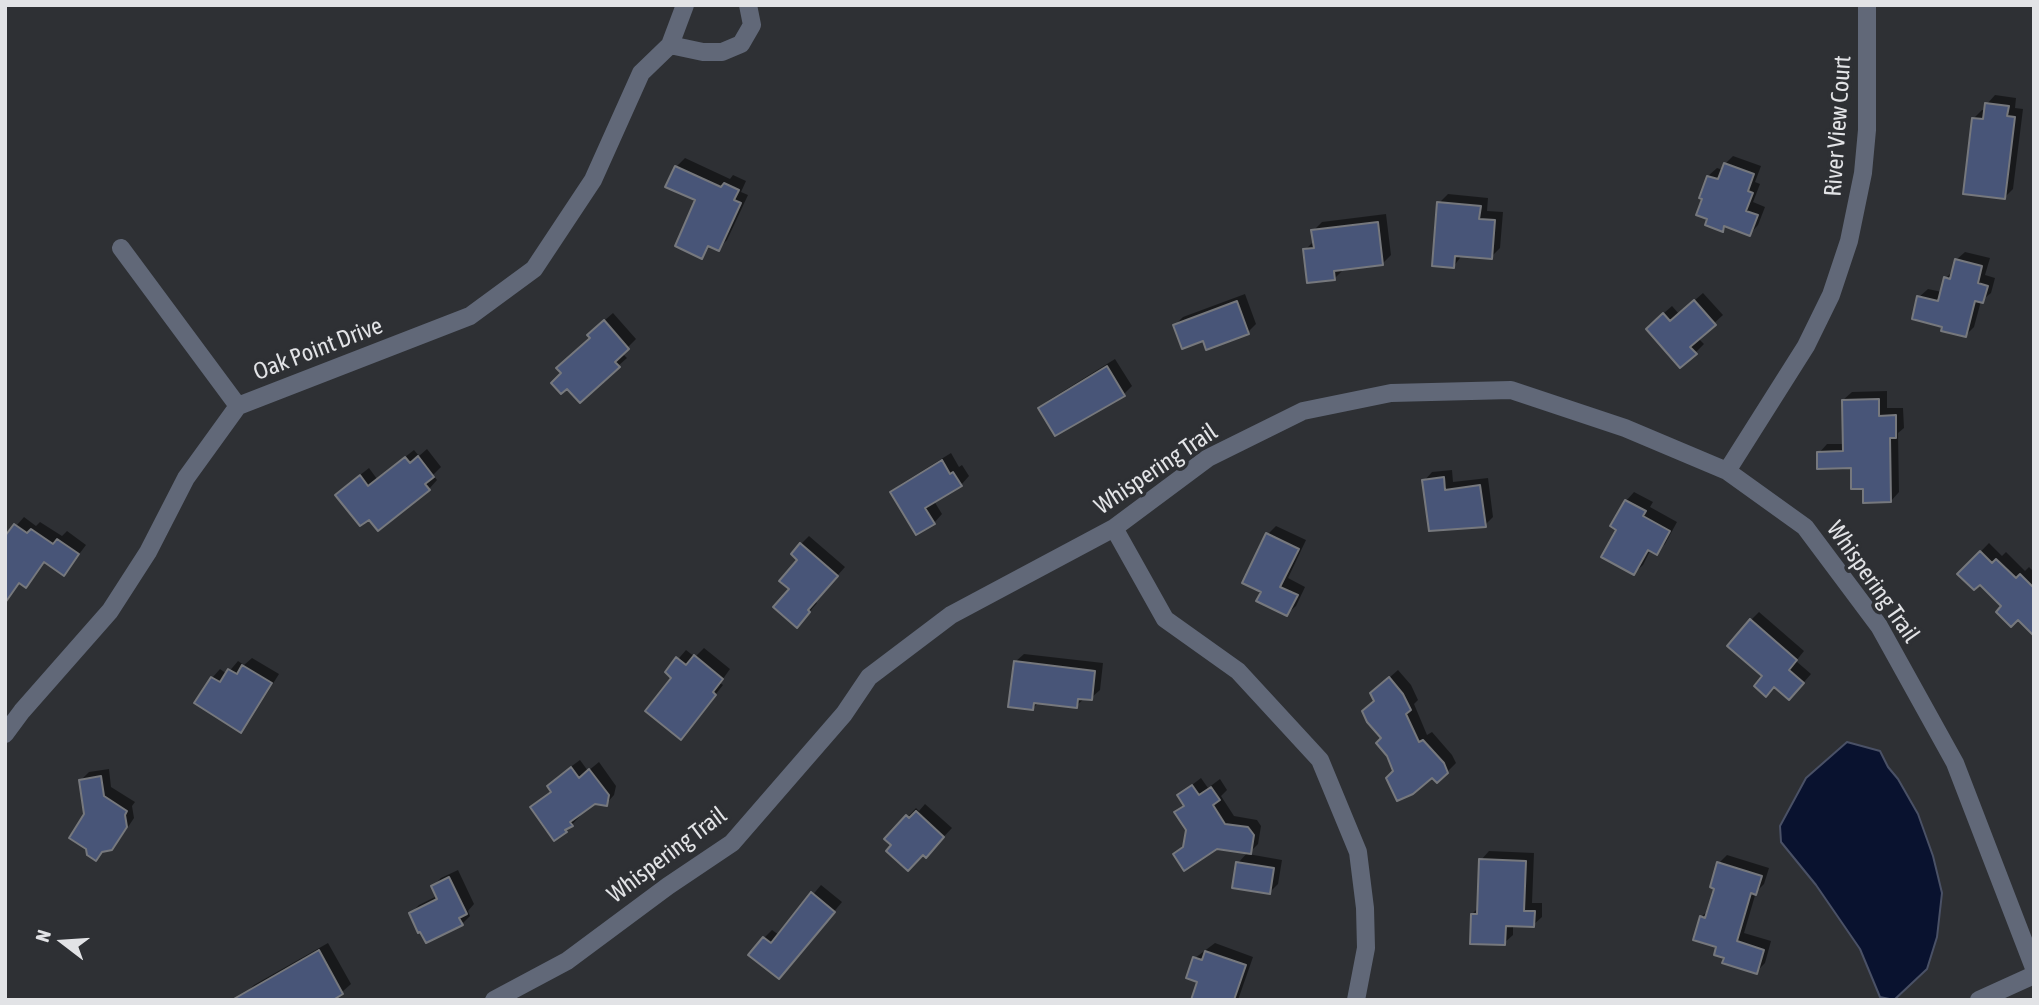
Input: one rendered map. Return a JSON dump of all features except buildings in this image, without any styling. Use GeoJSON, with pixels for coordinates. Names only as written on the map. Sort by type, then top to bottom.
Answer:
{"type":"FeatureCollection","features":[{"type":"Feature","properties":{"kind":"street","name":"Oak Point Drive"},"geometry":{"type":"LineString","coordinates":[[5,734],[22,710],[110,611],[148,552],[186,478],[238,406],[470,316],[534,269],[593,180],[641,73],[670,45],[685,5]]}},
{"type":"Feature","properties":{"kind":"street"},"geometry":{"type":"LineString","coordinates":[[670,45],[703,52],[722,52],[741,44],[752,25],[748,5]]}},
{"type":"Feature","properties":{"kind":"street","name":"River View Court"},"geometry":{"type":"LineString","coordinates":[[1727,471],[1806,346],[1831,295],[1849,241],[1863,173],[1867,130],[1867,5]]}},
{"type":"Feature","properties":{"kind":"street"},"geometry":{"type":"LineString","coordinates":[[121,248],[238,406]]}},
{"type":"Feature","properties":{"kind":"street","name":"Whispering Trail"},"geometry":{"type":"LineString","coordinates":[[494,1000],[566,961],[732,843],[844,714],[869,677],[951,615],[1114,528],[1208,458],[1303,411],[1391,393],[1511,390],[1625,428],[1727,471],[1805,527],[1879,626],[1955,763],[2034,968]]}},
{"type":"Feature","properties":{"kind":"street"},"geometry":{"type":"LineString","coordinates":[[1114,528],[1165,619],[1238,671],[1320,760],[1359,852],[1366,948],[1356,1000]]}},
{"type":"Feature","properties":{"kind":"street"},"geometry":{"type":"LineString","coordinates":[[1979,1000],[2034,975]]}},
{"type":"Feature","properties":{"kind":"water"},"geometry":{"type":"Polygon","coordinates":[[[1847,742],[1880,751],[1898,779],[1918,814],[1933,856],[1942,893],[1937,937],[1927,969],[1894,1000],[1880,997],[1860,949],[1816,885],[1781,842],[1780,826],[1806,778],[1847,742]]]}}]}
